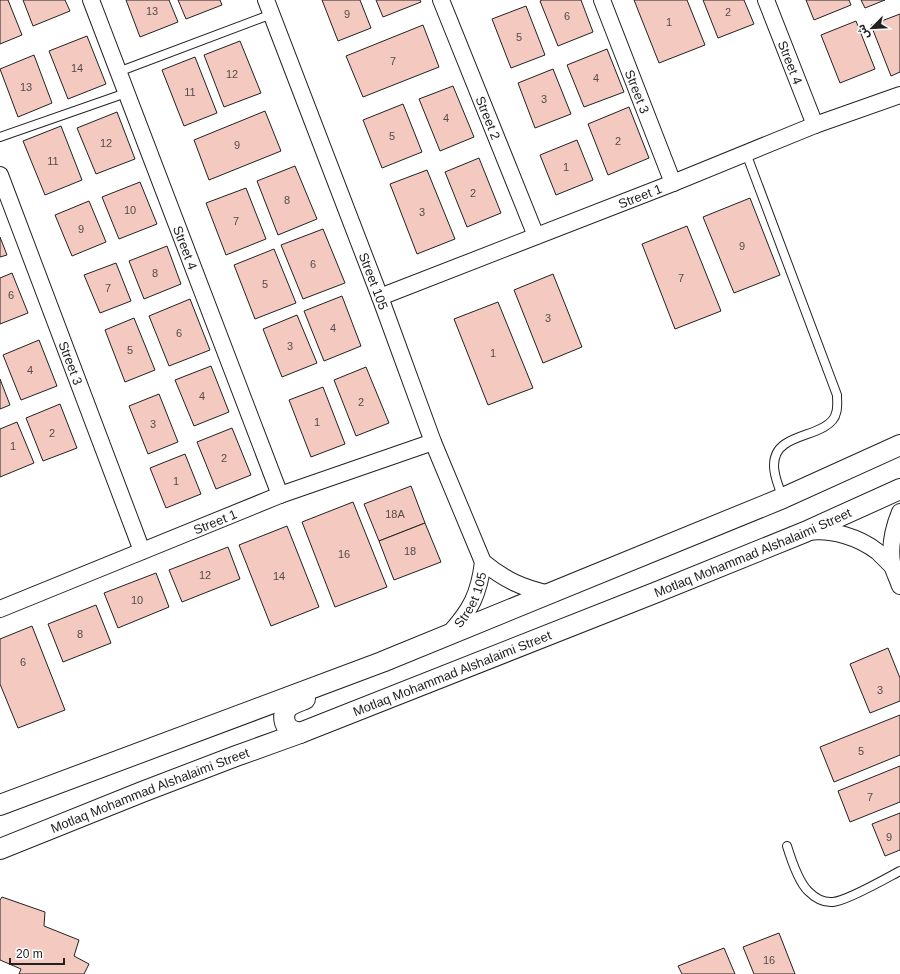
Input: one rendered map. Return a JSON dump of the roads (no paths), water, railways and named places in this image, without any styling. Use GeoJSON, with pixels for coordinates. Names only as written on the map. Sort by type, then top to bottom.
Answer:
{"type":"FeatureCollection","features":[{"type":"Feature","properties":{"kind":"street","name":"Street 4"},"geometry":{"type":"LineString","coordinates":[[91,0],[280,495]]}},
{"type":"Feature","properties":{"kind":"street","name":"Street 2"},"geometry":{"type":"LineString","coordinates":[[441,0],[536,236]]}},
{"type":"Feature","properties":{"kind":"street","name":"Street 3"},"geometry":{"type":"LineString","coordinates":[[602,0],[673,183]]}},
{"type":"Feature","properties":{"kind":"street","name":"Street 4"},"geometry":{"type":"LineString","coordinates":[[766,0],[815,125]]}},
{"type":"Feature","properties":{"kind":"street","name":"Street 105"},"geometry":{"type":"LineString","coordinates":[[269,7],[380,297],[433,442],[483,562],[481,582],[473,602],[463,619],[449,634]]}},
{"type":"Feature","properties":{"kind":"street","name":"Street 1"},"geometry":{"type":"LineString","coordinates":[[380,297],[673,183],[815,125],[900,95]]}},
{"type":"Feature","properties":{"kind":"street","name":"Street 3"},"geometry":{"type":"LineString","coordinates":[[0,175],[142,551]]}},
{"type":"Feature","properties":{"kind":"street","name":"Street 1"},"geometry":{"type":"LineString","coordinates":[[2,603],[142,551],[280,495],[433,442]]}},
{"type":"Feature","properties":{"kind":"street"},"geometry":{"type":"LineString","coordinates":[[0,805],[382,662],[783,498],[900,445]]}},
{"type":"Feature","properties":{"kind":"street","name":"Motlaq Mohammad Alshalaimi Street"},"geometry":{"type":"LineString","coordinates":[[0,850],[207,767],[300,733],[650,595],[805,532],[900,489]]}},
{"type":"Feature","properties":{"kind":"street"},"geometry":{"type":"LineString","coordinates":[[900,512],[895,523],[892,545],[893,567],[900,586]]}},
{"type":"Feature","properties":{"kind":"street"},"geometry":{"type":"LineString","coordinates":[[805,532],[816,531],[838,533],[859,540],[877,552],[893,567]]}},
{"type":"Feature","properties":{"kind":"street","name":"Street 105"},"geometry":{"type":"LineString","coordinates":[[483,562],[498,574],[514,583],[531,590],[550,594]]}},
{"type":"Feature","properties":{"kind":"street"},"geometry":{"type":"LineString","coordinates":[[300,733],[291,730],[285,723],[284,717],[286,709],[292,704],[366,675],[382,662]]}},
{"type":"Feature","properties":{"kind":"lane"},"geometry":{"type":"LineString","coordinates":[[118,72],[269,7]]}},
{"type":"Feature","properties":{"kind":"lane"},"geometry":{"type":"LineString","coordinates":[[0,137],[126,93]]}},
{"type":"Feature","properties":{"kind":"lane"},"geometry":{"type":"LineString","coordinates":[[746,153],[837,394],[836,414],[829,424],[784,445],[776,456],[774,469],[776,480],[783,498]]}},
{"type":"Feature","properties":{"kind":"lane"},"geometry":{"type":"LineString","coordinates":[[787,846],[796,870],[807,890],[821,900],[833,902],[844,899],[900,871]]}}]}
